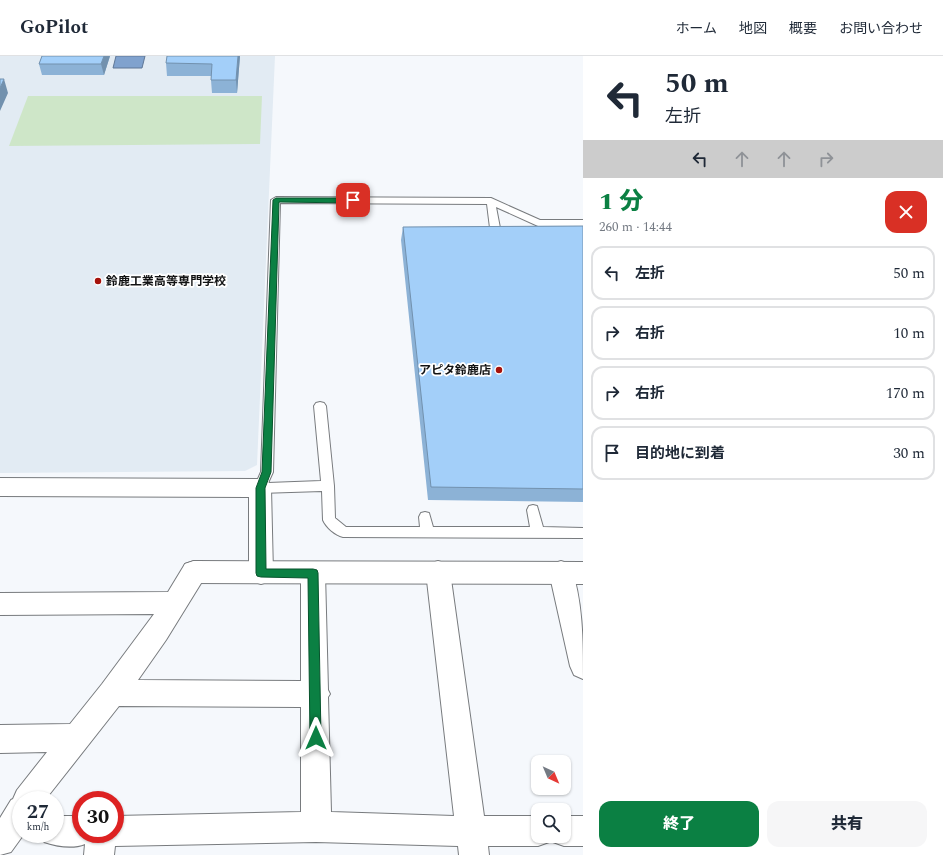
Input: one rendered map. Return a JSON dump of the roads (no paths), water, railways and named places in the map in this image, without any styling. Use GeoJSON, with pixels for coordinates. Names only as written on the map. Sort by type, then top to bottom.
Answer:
{"type":"FeatureCollection","features":[{"type":"Feature","properties":{"kind":"street"},"geometry":{"type":"LineString","coordinates":[[0,487],[260,488],[261,573]]}},
{"type":"Feature","properties":{"kind":"street"},"geometry":{"type":"LineString","coordinates":[[34,791],[112,693],[157,632],[194,572],[572,572],[583,666]]}},
{"type":"Feature","properties":{"kind":"street"},"geometry":{"type":"LineString","coordinates":[[438,572],[473,843]]}},
{"type":"Feature","properties":{"kind":"street"},"geometry":{"type":"LineString","coordinates":[[313,573],[316,694],[316,827]]}},
{"type":"Feature","properties":{"kind":"street"},"geometry":{"type":"LineString","coordinates":[[0,604],[175,602]]}},
{"type":"Feature","properties":{"kind":"street"},"geometry":{"type":"LineString","coordinates":[[112,693],[316,694]]}},
{"type":"Feature","properties":{"kind":"street"},"geometry":{"type":"LineString","coordinates":[[0,739],[75,738]]}},
{"type":"Feature","properties":{"kind":"street"},"geometry":{"type":"LineString","coordinates":[[124,830],[316,827],[473,843],[531,832]]}},
{"type":"Feature","properties":{"kind":"street"},"geometry":{"type":"LineString","coordinates":[[571,831],[583,831]]}},
{"type":"Feature","properties":{"kind":"street"},"geometry":{"type":"LineString","coordinates":[[100,855],[101,843]]}},
{"type":"Feature","properties":{"kind":"lane"},"geometry":{"type":"LineString","coordinates":[[328,486],[260,488],[267,472],[276,200],[491,201],[538,223],[583,223]]}},
{"type":"Feature","properties":{"kind":"lane"},"geometry":{"type":"LineString","coordinates":[[491,201],[495,228]]}},
{"type":"Feature","properties":{"kind":"lane"},"geometry":{"type":"LineString","coordinates":[[320,406],[328,486],[329,520],[343,532],[583,533]]}},
{"type":"Feature","properties":{"kind":"lane"},"geometry":{"type":"LineString","coordinates":[[533,510],[537,532]]}},
{"type":"Feature","properties":{"kind":"lane"},"geometry":{"type":"LineString","coordinates":[[426,517],[427,532]]}},
{"type":"Feature","properties":{"kind":"water"},"geometry":{"type":"Polygon","coordinates":[[[116,56],[145,56],[142,68],[113,68],[116,56]]]}},
{"type":"Feature","properties":{"kind":"place","name":"鈴鹿工業高等専門学校"},"geometry":{"type":"Point","coordinates":[98,281]}},
{"type":"Feature","properties":{"kind":"place","name":"アピタ鈴鹿店"},"geometry":{"type":"Point","coordinates":[499,370]}}]}
